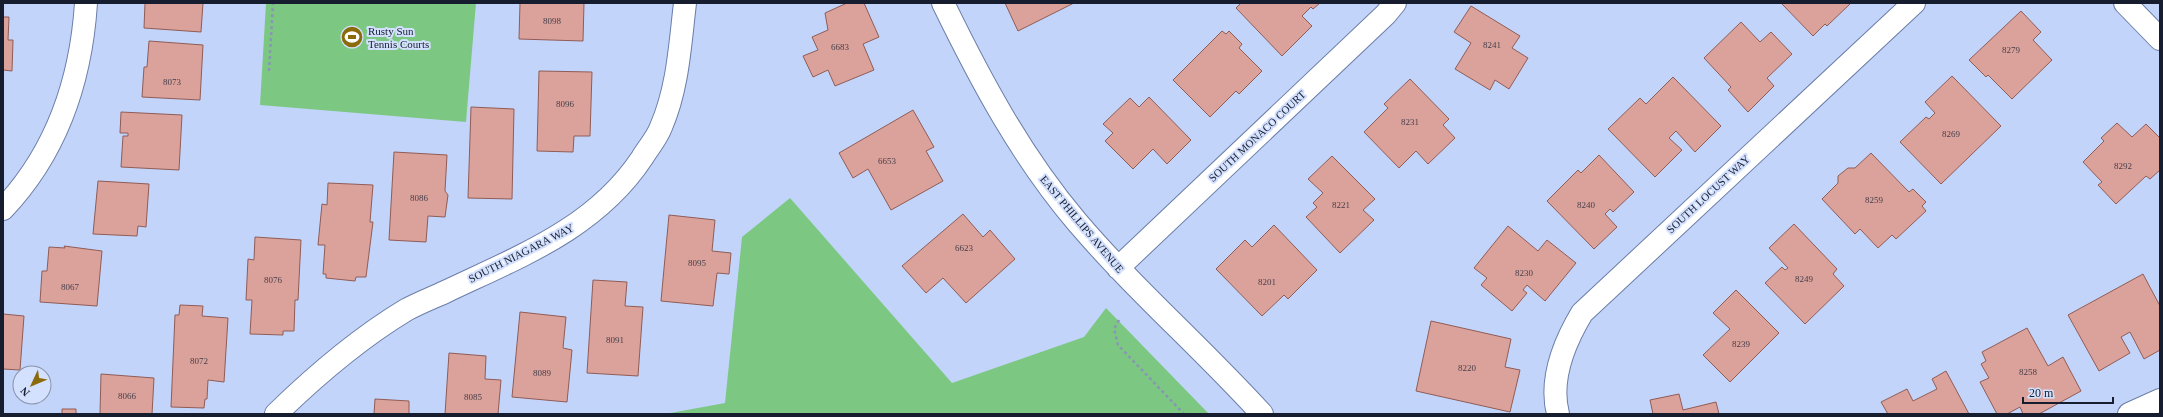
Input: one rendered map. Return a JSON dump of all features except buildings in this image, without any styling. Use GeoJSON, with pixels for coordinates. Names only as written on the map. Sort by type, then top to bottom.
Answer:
{"type":"FeatureCollection","features":[{"type":"Feature","properties":{"kind":"street"},"geometry":{"type":"LineString","coordinates":[[3,209],[42,157],[62,121],[77,70],[86,3]]}},
{"type":"Feature","properties":{"kind":"street","name":"SOUTH NIAGARA WAY"},"geometry":{"type":"LineString","coordinates":[[276,414],[334,361],[376,329],[408,310],[573,228],[616,192],[633,171],[661,128],[671,101],[678,69],[685,3]]}},
{"type":"Feature","properties":{"kind":"street","name":"EAST PHILLIPS AVENUE"},"geometry":{"type":"LineString","coordinates":[[943,3],[974,66],[1006,123],[1062,202],[1118,268],[1262,414]]}},
{"type":"Feature","properties":{"kind":"street","name":"SOUTH MONACO COURT"},"geometry":{"type":"LineString","coordinates":[[1118,268],[1386,14],[1395,3]]}},
{"type":"Feature","properties":{"kind":"street","name":"SOUTH LOCUST WAY"},"geometry":{"type":"LineString","coordinates":[[1558,414],[1555,402],[1555,386],[1561,355],[1571,331],[1582,313],[1914,3]]}},
{"type":"Feature","properties":{"kind":"street"},"geometry":{"type":"LineString","coordinates":[[2125,3],[2160,39]]}},
{"type":"Feature","properties":{"kind":"street"},"geometry":{"type":"LineString","coordinates":[[2129,414],[2160,400]]}},
{"type":"Feature","properties":{"kind":"path"},"geometry":{"type":"LineString","coordinates":[[269,71],[273,3]]}},
{"type":"Feature","properties":{"kind":"path"},"geometry":{"type":"LineString","coordinates":[[1119,320],[1114,329],[1118,345],[1184,414]]}},
{"type":"Feature","properties":{"kind":"green space","name":"Rusty Sun Tennis Courts"},"geometry":{"type":"Polygon","coordinates":[[[266,3],[476,3],[466,122],[260,105],[266,3]]]}},
{"type":"Feature","properties":{"kind":"green space"},"geometry":{"type":"Polygon","coordinates":[[[790,198],[952,383],[1084,337],[1106,308],[1209,414],[665,414],[725,403],[742,237],[790,198]]]}},
{"type":"Feature","properties":{"kind":"place","name":"Rusty Sun Tennis Courts"},"geometry":{"type":"Point","coordinates":[352,37]}}]}
